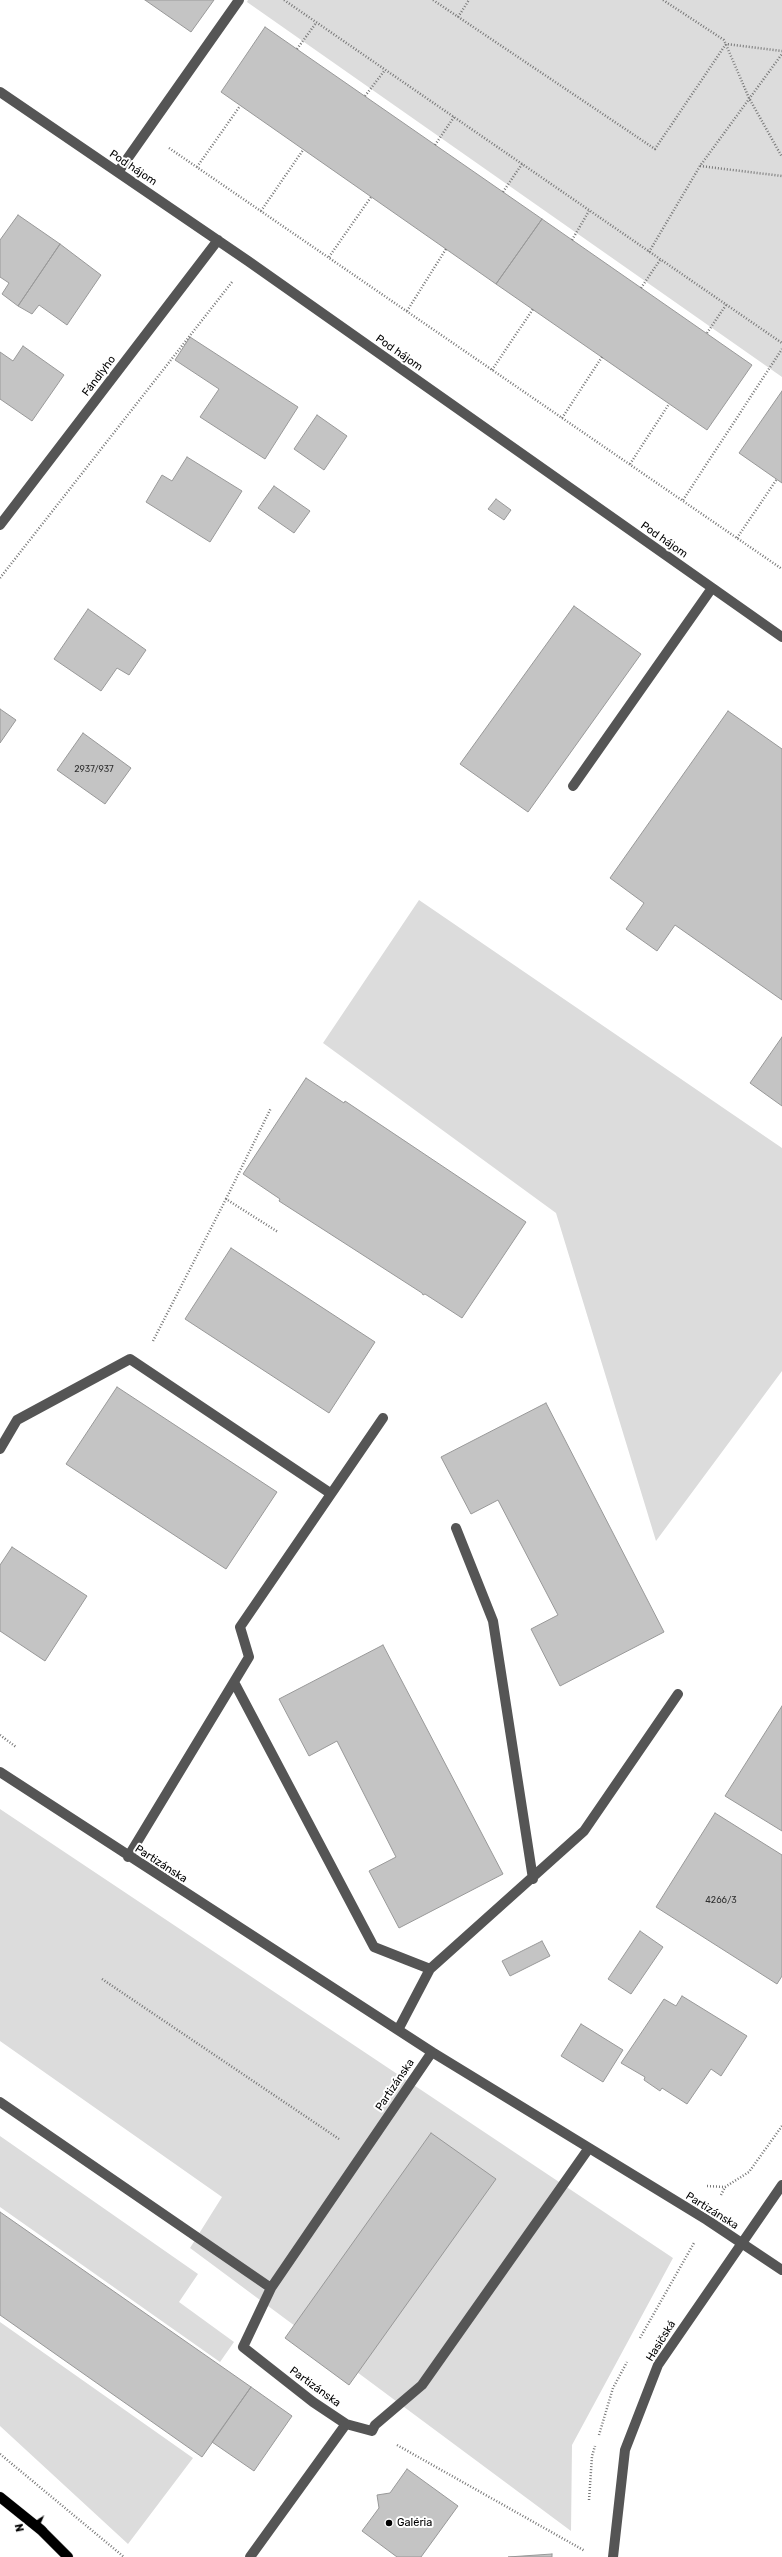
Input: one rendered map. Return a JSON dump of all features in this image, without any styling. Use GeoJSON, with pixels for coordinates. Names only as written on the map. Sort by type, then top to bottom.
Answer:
{"type":"FeatureCollection","features":[{"type":"Feature","properties":{"kind":"main road"},"geometry":{"type":"LineString","coordinates":[[0,2497],[41,2530],[68,2557]]}},
{"type":"Feature","properties":{"kind":"street"},"geometry":{"type":"LineString","coordinates":[[118,172],[238,0]]}},
{"type":"Feature","properties":{"kind":"street","name":"Pod hájom"},"geometry":{"type":"LineString","coordinates":[[0,92],[218,240],[782,637]]}},
{"type":"Feature","properties":{"kind":"street","name":"Fándlyho"},"geometry":{"type":"LineString","coordinates":[[0,526],[218,240]]}},
{"type":"Feature","properties":{"kind":"street"},"geometry":{"type":"LineString","coordinates":[[573,786],[712,588]]}},
{"type":"Feature","properties":{"kind":"street"},"geometry":{"type":"LineString","coordinates":[[0,1449],[17,1420],[130,1359],[330,1493]]}},
{"type":"Feature","properties":{"kind":"street"},"geometry":{"type":"LineString","coordinates":[[128,1857],[249,1657],[240,1626],[383,1418]]}},
{"type":"Feature","properties":{"kind":"street"},"geometry":{"type":"LineString","coordinates":[[456,1528],[493,1621],[533,1879]]}},
{"type":"Feature","properties":{"kind":"street"},"geometry":{"type":"LineString","coordinates":[[234,1682],[374,1947],[430,1969]]}},
{"type":"Feature","properties":{"kind":"street"},"geometry":{"type":"LineString","coordinates":[[398,2030],[430,1969],[533,1879],[584,1831],[678,1694]]}},
{"type":"Feature","properties":{"kind":"street","name":"Partizánska"},"geometry":{"type":"LineString","coordinates":[[0,1772],[128,1857],[432,2052],[589,2148],[782,2270]]}},
{"type":"Feature","properties":{"kind":"street","name":"Partizánska"},"geometry":{"type":"LineString","coordinates":[[372,2431],[346,2424],[313,2402],[243,2347],[271,2288],[432,2052]]}},
{"type":"Feature","properties":{"kind":"street"},"geometry":{"type":"LineString","coordinates":[[0,2102],[271,2288]]}},
{"type":"Feature","properties":{"kind":"street"},"geometry":{"type":"LineString","coordinates":[[372,2431],[422,2385],[589,2148]]}},
{"type":"Feature","properties":{"kind":"street","name":"Hasičská"},"geometry":{"type":"LineString","coordinates":[[613,2557],[625,2450],[658,2365],[782,2185]]}},
{"type":"Feature","properties":{"kind":"street"},"geometry":{"type":"LineString","coordinates":[[250,2557],[346,2424]]}},
{"type":"Feature","properties":{"kind":"path"},"geometry":{"type":"LineString","coordinates":[[284,0],[782,343]]}},
{"type":"Feature","properties":{"kind":"path"},"geometry":{"type":"LineString","coordinates":[[433,0],[655,149],[726,44]]}},
{"type":"Feature","properties":{"kind":"path"},"geometry":{"type":"LineString","coordinates":[[458,17],[469,0]]}},
{"type":"Feature","properties":{"kind":"path"},"geometry":{"type":"LineString","coordinates":[[663,0],[724,40],[749,98],[782,157]]}},
{"type":"Feature","properties":{"kind":"path"},"geometry":{"type":"LineString","coordinates":[[297,49],[316,22]]}},
{"type":"Feature","properties":{"kind":"path"},"geometry":{"type":"LineString","coordinates":[[649,252],[700,166],[782,53],[726,44]]}},
{"type":"Feature","properties":{"kind":"path"},"geometry":{"type":"LineString","coordinates":[[365,96],[385,70]]}},
{"type":"Feature","properties":{"kind":"path"},"geometry":{"type":"LineString","coordinates":[[197,167],[240,106]]}},
{"type":"Feature","properties":{"kind":"path"},"geometry":{"type":"LineString","coordinates":[[434,145],[454,118]]}},
{"type":"Feature","properties":{"kind":"path"},"geometry":{"type":"LineString","coordinates":[[146,132],[782,569]]}},
{"type":"Feature","properties":{"kind":"path"},"geometry":{"type":"LineString","coordinates":[[261,211],[303,150]]}},
{"type":"Feature","properties":{"kind":"path"},"geometry":{"type":"LineString","coordinates":[[503,192],[522,164]]}},
{"type":"Feature","properties":{"kind":"path"},"geometry":{"type":"LineString","coordinates":[[700,166],[782,176]]}},
{"type":"Feature","properties":{"kind":"path"},"geometry":{"type":"LineString","coordinates":[[328,257],[371,197]]}},
{"type":"Feature","properties":{"kind":"path"},"geometry":{"type":"LineString","coordinates":[[572,240],[589,211]]}},
{"type":"Feature","properties":{"kind":"path"},"geometry":{"type":"LineString","coordinates":[[407,311],[446,249]]}},
{"type":"Feature","properties":{"kind":"path"},"geometry":{"type":"LineString","coordinates":[[641,288],[660,260]]}},
{"type":"Feature","properties":{"kind":"path"},"geometry":{"type":"LineString","coordinates":[[0,578],[248,261]]}},
{"type":"Feature","properties":{"kind":"path"},"geometry":{"type":"LineString","coordinates":[[707,333],[726,305]]}},
{"type":"Feature","properties":{"kind":"path"},"geometry":{"type":"LineString","coordinates":[[492,370],[533,309]]}},
{"type":"Feature","properties":{"kind":"path"},"geometry":{"type":"LineString","coordinates":[[683,500],[782,349]]}},
{"type":"Feature","properties":{"kind":"path"},"geometry":{"type":"LineString","coordinates":[[562,418],[602,357]]}},
{"type":"Feature","properties":{"kind":"path"},"geometry":{"type":"LineString","coordinates":[[630,464],[669,404]]}},
{"type":"Feature","properties":{"kind":"path"},"geometry":{"type":"LineString","coordinates":[[737,538],[777,480]]}},
{"type":"Feature","properties":{"kind":"path"},"geometry":{"type":"LineString","coordinates":[[140,1366],[271,1108]]}},
{"type":"Feature","properties":{"kind":"path"},"geometry":{"type":"LineString","coordinates":[[226,1199],[278,1232]]}},
{"type":"Feature","properties":{"kind":"path"},"geometry":{"type":"LineString","coordinates":[[102,1979],[362,2155]]}},
{"type":"Feature","properties":{"kind":"path"},"geometry":{"type":"LineString","coordinates":[[734,2184],[749,2172],[782,2126]]}},
{"type":"Feature","properties":{"kind":"path"},"geometry":{"type":"LineString","coordinates":[[372,2431],[585,2551]]}},
{"type":"Feature","properties":{"kind":"path"},"geometry":{"type":"LineString","coordinates":[[0,2454],[124,2557]]}},
{"type":"Feature","properties":{"kind":"shaded area"},"geometry":{"type":"Polygon","coordinates":[[[248,0],[782,0],[782,377],[247,2],[248,0]]]}},
{"type":"Feature","properties":{"kind":"shaded area"},"geometry":{"type":"Polygon","coordinates":[[[419,900],[782,1148],[782,1371],[656,1541],[556,1213],[323,1043],[419,900]]]}},
{"type":"Feature","properties":{"kind":"shaded area"},"geometry":{"type":"Polygon","coordinates":[[[0,1809],[673,2258],[572,2445],[571,2531],[190,2248],[222,2197],[0,2041],[0,1809]]]}},
{"type":"Feature","properties":{"kind":"shaded area"},"geometry":{"type":"Polygon","coordinates":[[[0,2136],[198,2274],[179,2302],[234,2342],[220,2362],[0,2207],[0,2136]]]}},
{"type":"Feature","properties":{"kind":"shaded area"},"geometry":{"type":"Polygon","coordinates":[[[0,2322],[193,2458],[128,2544],[0,2426],[0,2322]]]}},
{"type":"Feature","properties":{"kind":"building"},"geometry":{"type":"Polygon","coordinates":[[[145,0],[214,0],[191,32],[145,0]]]}},
{"type":"Feature","properties":{"kind":"building"},"geometry":{"type":"Polygon","coordinates":[[[265,27],[542,219],[496,284],[221,92],[265,27]]]}},
{"type":"Feature","properties":{"kind":"building"},"geometry":{"type":"Polygon","coordinates":[[[18,215],[60,244],[18,306],[2,294],[9,283],[0,277],[0,240],[18,215]]]}},
{"type":"Feature","properties":{"kind":"building"},"geometry":{"type":"Polygon","coordinates":[[[542,219],[752,365],[707,430],[496,284],[542,219]]]}},
{"type":"Feature","properties":{"kind":"building"},"geometry":{"type":"Polygon","coordinates":[[[60,244],[101,275],[67,325],[39,305],[32,314],[18,306],[60,244]]]}},
{"type":"Feature","properties":{"kind":"building"},"geometry":{"type":"Polygon","coordinates":[[[190,337],[298,407],[265,459],[200,417],[219,389],[175,360],[190,337]]]}},
{"type":"Feature","properties":{"kind":"building"},"geometry":{"type":"Polygon","coordinates":[[[23,346],[64,375],[32,421],[0,399],[0,352],[13,361],[23,346]]]}},
{"type":"Feature","properties":{"kind":"building"},"geometry":{"type":"Polygon","coordinates":[[[782,391],[782,483],[739,453],[782,391]]]}},
{"type":"Feature","properties":{"kind":"building"},"geometry":{"type":"Polygon","coordinates":[[[317,415],[347,436],[324,470],[294,449],[317,415]]]}},
{"type":"Feature","properties":{"kind":"building"},"geometry":{"type":"Polygon","coordinates":[[[187,457],[242,491],[210,542],[146,502],[162,475],[172,481],[187,457]]]}},
{"type":"Feature","properties":{"kind":"building"},"geometry":{"type":"Polygon","coordinates":[[[274,486],[310,511],[294,533],[258,508],[274,486]]]}},
{"type":"Feature","properties":{"kind":"building"},"geometry":{"type":"Polygon","coordinates":[[[496,499],[511,510],[504,520],[488,509],[496,499]]]}},
{"type":"Feature","properties":{"kind":"building"},"geometry":{"type":"Polygon","coordinates":[[[574,606],[641,654],[528,812],[460,764],[574,606]]]}},
{"type":"Feature","properties":{"kind":"building"},"geometry":{"type":"Polygon","coordinates":[[[88,609],[146,650],[129,675],[117,668],[101,691],[54,659],[88,609]]]}},
{"type":"Feature","properties":{"kind":"building"},"geometry":{"type":"Polygon","coordinates":[[[0,709],[16,720],[0,743],[0,709]]]}},
{"type":"Feature","properties":{"kind":"building"},"geometry":{"type":"Polygon","coordinates":[[[728,711],[782,749],[782,1000],[675,925],[657,951],[626,929],[644,903],[610,878],[728,711]]]}},
{"type":"Feature","properties":{"kind":"building"},"geometry":{"type":"Polygon","coordinates":[[[83,733],[131,768],[105,804],[57,770],[83,733]]]}},
{"type":"Feature","properties":{"kind":"building"},"geometry":{"type":"Polygon","coordinates":[[[782,1037],[782,1106],[750,1083],[782,1037]]]}},
{"type":"Feature","properties":{"kind":"building"},"geometry":{"type":"Polygon","coordinates":[[[306,1078],[344,1103],[345,1101],[526,1222],[462,1318],[425,1294],[423,1295],[279,1201],[280,1199],[243,1174],[306,1078]]]}},
{"type":"Feature","properties":{"kind":"building"},"geometry":{"type":"Polygon","coordinates":[[[231,1248],[375,1342],[329,1413],[185,1319],[231,1248]]]}},
{"type":"Feature","properties":{"kind":"building"},"geometry":{"type":"Polygon","coordinates":[[[117,1387],[277,1492],[226,1569],[66,1464],[117,1387]]]}},
{"type":"Feature","properties":{"kind":"building"},"geometry":{"type":"Polygon","coordinates":[[[546,1403],[664,1632],[560,1686],[531,1629],[558,1615],[498,1500],[471,1514],[441,1457],[546,1403]]]}},
{"type":"Feature","properties":{"kind":"building"},"geometry":{"type":"Polygon","coordinates":[[[12,1547],[87,1596],[45,1661],[0,1631],[0,1565],[12,1547]]]}},
{"type":"Feature","properties":{"kind":"building"},"geometry":{"type":"Polygon","coordinates":[[[383,1645],[503,1874],[399,1928],[369,1871],[396,1857],[337,1741],[309,1756],[279,1699],[383,1645]]]}},
{"type":"Feature","properties":{"kind":"building"},"geometry":{"type":"Polygon","coordinates":[[[782,1706],[782,1831],[725,1796],[782,1706]]]}},
{"type":"Feature","properties":{"kind":"building"},"geometry":{"type":"Polygon","coordinates":[[[715,1813],[782,1855],[782,1976],[777,1984],[656,1907],[715,1813]]]}},
{"type":"Feature","properties":{"kind":"building"},"geometry":{"type":"Polygon","coordinates":[[[640,1931],[663,1947],[631,1994],[608,1979],[640,1931]]]}},
{"type":"Feature","properties":{"kind":"building"},"geometry":{"type":"Polygon","coordinates":[[[542,1941],[550,1956],[510,1976],[502,1961],[542,1941]]]}},
{"type":"Feature","properties":{"kind":"building"},"geometry":{"type":"Polygon","coordinates":[[[682,1996],[747,2036],[721,2076],[711,2069],[687,2104],[662,2088],[660,2091],[644,2080],[645,2077],[621,2063],[664,1999],[676,2006],[682,1996]]]}},
{"type":"Feature","properties":{"kind":"building"},"geometry":{"type":"Polygon","coordinates":[[[581,2024],[623,2050],[603,2082],[561,2056],[581,2024]]]}},
{"type":"Feature","properties":{"kind":"building"},"geometry":{"type":"Polygon","coordinates":[[[431,2133],[496,2179],[349,2385],[285,2338],[431,2133]]]}},
{"type":"Feature","properties":{"kind":"building"},"geometry":{"type":"Polygon","coordinates":[[[0,2212],[251,2387],[202,2457],[0,2315],[0,2212]]]}},
{"type":"Feature","properties":{"kind":"building"},"geometry":{"type":"Polygon","coordinates":[[[251,2387],[292,2416],[254,2471],[212,2442],[251,2387]]]}},
{"type":"Feature","properties":{"kind":"building"},"geometry":{"type":"Polygon","coordinates":[[[407,2469],[458,2506],[421,2557],[397,2557],[362,2531],[379,2508],[377,2495],[390,2493],[407,2469]]]}},
{"type":"Feature","properties":{"kind":"building"},"geometry":{"type":"Polygon","coordinates":[[[552,2554],[552,2557],[508,2557],[552,2554]]]}},
{"type":"Feature","properties":{"kind":"place","name":"Galéria"},"geometry":{"type":"Point","coordinates":[389,2523]}}]}
